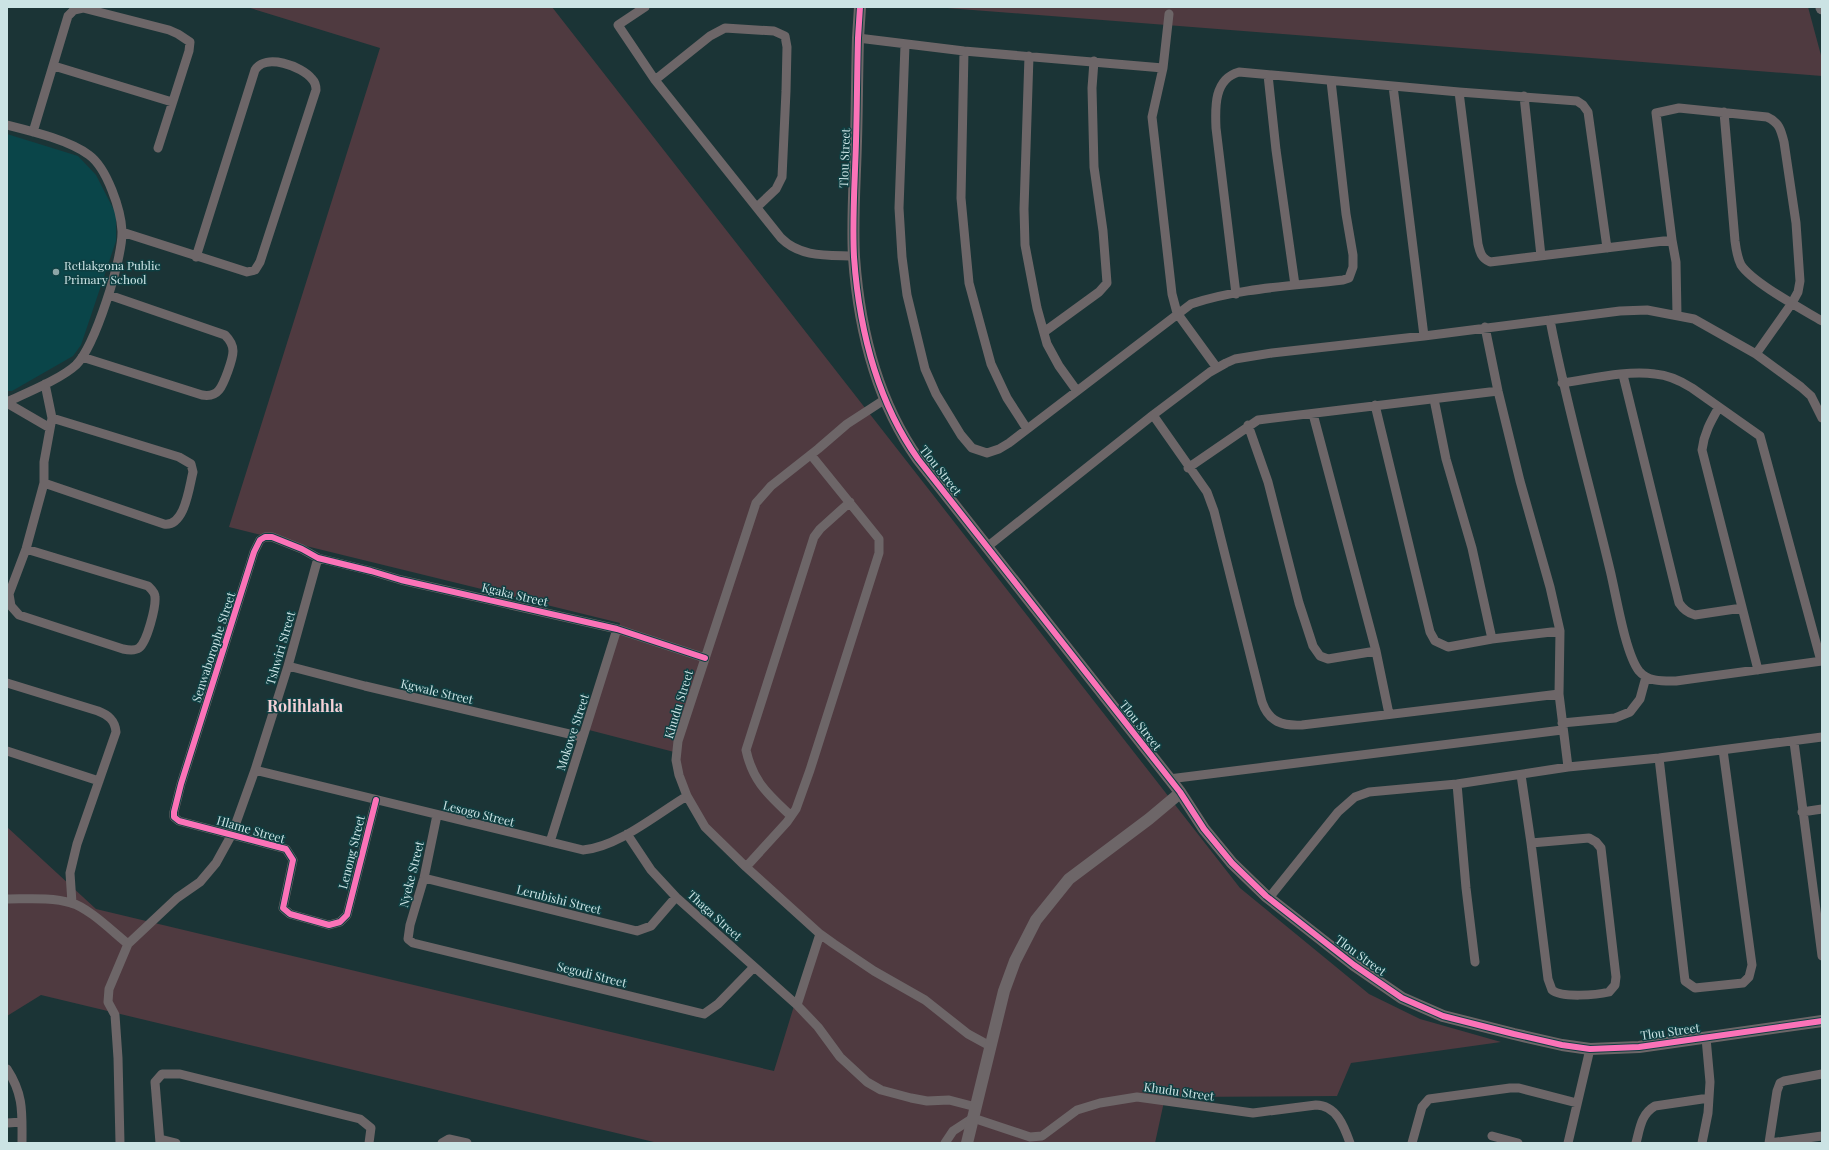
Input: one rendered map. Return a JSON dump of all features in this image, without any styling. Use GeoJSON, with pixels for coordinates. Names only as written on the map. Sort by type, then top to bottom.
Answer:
{"type":"FeatureCollection","features":[{"type":"Feature","properties":{"kind":"street"},"geometry":{"type":"LineString","coordinates":[[645,7],[618,25],[655,80],[789,246],[816,255],[854,256]]}},
{"type":"Feature","properties":{"kind":"street","name":"Tlou Street"},"geometry":{"type":"LineString","coordinates":[[860,7],[858,38],[854,256],[863,320],[872,362],[884,400],[908,445],[918,459],[1180,793],[1204,829],[1232,863],[1269,898],[1354,965],[1402,998],[1443,1016],[1562,1045],[1590,1049],[1639,1047],[1822,1021]]}},
{"type":"Feature","properties":{"kind":"street"},"geometry":{"type":"LineString","coordinates":[[33,132],[68,16],[75,9],[83,8],[169,30],[190,42],[190,51],[158,148]]}},
{"type":"Feature","properties":{"kind":"street"},"geometry":{"type":"LineString","coordinates":[[1169,14],[1163,68],[1152,117],[1172,294],[1177,313],[1217,368]]}},
{"type":"Feature","properties":{"kind":"street"},"geometry":{"type":"LineString","coordinates":[[655,80],[710,36],[725,28],[774,31],[785,36],[787,47],[782,178],[776,189],[757,207]]}},
{"type":"Feature","properties":{"kind":"street"},"geometry":{"type":"LineString","coordinates":[[858,38],[905,45],[964,51],[1163,68]]}},
{"type":"Feature","properties":{"kind":"street"},"geometry":{"type":"LineString","coordinates":[[905,45],[899,208],[902,257],[907,295],[927,375],[936,394],[962,435],[976,450],[987,453],[999,449],[1028,430],[1177,313],[1191,304],[1209,298],[1346,279],[1350,276],[1353,267],[1331,80]]}},
{"type":"Feature","properties":{"kind":"street"},"geometry":{"type":"LineString","coordinates":[[964,51],[961,198],[969,283],[992,364],[1006,398],[1028,430]]}},
{"type":"Feature","properties":{"kind":"street"},"geometry":{"type":"LineString","coordinates":[[1029,56],[1024,230],[1037,308],[1044,332],[1053,356],[1077,391]]}},
{"type":"Feature","properties":{"kind":"street"},"geometry":{"type":"LineString","coordinates":[[122,232],[196,257],[247,272],[254,271],[258,267],[316,90],[314,81],[309,75],[297,69],[272,61],[260,64],[255,70],[196,257]]}},
{"type":"Feature","properties":{"kind":"street"},"geometry":{"type":"LineString","coordinates":[[1044,332],[1099,292],[1108,281],[1094,167],[1092,88],[1094,61]]}},
{"type":"Feature","properties":{"kind":"street"},"geometry":{"type":"LineString","coordinates":[[54,66],[172,102]]}},
{"type":"Feature","properties":{"kind":"street"},"geometry":{"type":"LineString","coordinates":[[1236,294],[1216,128],[1215,107],[1218,94],[1224,82],[1231,74],[1240,72],[1577,101],[1583,105],[1588,112],[1607,248]]}},
{"type":"Feature","properties":{"kind":"street"},"geometry":{"type":"LineString","coordinates":[[1268,75],[1276,150],[1295,285]]}},
{"type":"Feature","properties":{"kind":"street"},"geometry":{"type":"LineString","coordinates":[[1393,86],[1424,336]]}},
{"type":"Feature","properties":{"kind":"street"},"geometry":{"type":"LineString","coordinates":[[1459,92],[1478,244],[1481,255],[1490,262],[1672,240]]}},
{"type":"Feature","properties":{"kind":"street"},"geometry":{"type":"LineString","coordinates":[[1524,96],[1541,256]]}},
{"type":"Feature","properties":{"kind":"street"},"geometry":{"type":"LineString","coordinates":[[1677,315],[1676,262],[1656,113],[1679,108],[1766,116],[1775,120],[1781,130],[1788,168],[1799,247],[1800,281],[1798,292],[1792,303],[1756,354]]}},
{"type":"Feature","properties":{"kind":"street"},"geometry":{"type":"LineString","coordinates":[[1724,112],[1738,260],[1747,272],[1792,303],[1822,321]]}},
{"type":"Feature","properties":{"kind":"street"},"geometry":{"type":"LineString","coordinates":[[7,125],[33,132],[76,147],[90,155],[100,166],[120,214],[122,232],[116,269],[109,295],[82,357],[74,367],[45,384],[7,403]]}},
{"type":"Feature","properties":{"kind":"street"},"geometry":{"type":"LineString","coordinates":[[82,357],[206,396],[214,394],[220,390],[233,352],[232,344],[224,335],[109,295]]}},
{"type":"Feature","properties":{"kind":"street"},"geometry":{"type":"LineString","coordinates":[[987,547],[1153,415],[1217,368],[1235,359],[1272,353],[1424,336],[1485,327],[1634,310],[1647,310],[1694,319],[1756,354],[1810,396],[1822,418]]}},
{"type":"Feature","properties":{"kind":"street"},"geometry":{"type":"LineString","coordinates":[[1550,320],[1562,383],[1629,647],[1634,662],[1639,670],[1646,677],[1658,681],[1676,681],[1821,661],[1764,444],[1760,436],[1682,382],[1655,374],[1623,375],[1562,383]]}},
{"type":"Feature","properties":{"kind":"street"},"geometry":{"type":"LineString","coordinates":[[1485,327],[1498,392],[1560,631],[1559,694],[1568,767]]}},
{"type":"Feature","properties":{"kind":"street"},"geometry":{"type":"LineString","coordinates":[[1623,375],[1679,603],[1683,609],[1690,614],[1742,608]]}},
{"type":"Feature","properties":{"kind":"street"},"geometry":{"type":"LineString","coordinates":[[26,549],[148,586],[155,596],[155,603],[146,636],[141,645],[137,649],[123,650],[16,613],[10,606],[9,594],[26,549],[44,484],[44,462],[52,418],[45,384]]}},
{"type":"Feature","properties":{"kind":"street"},"geometry":{"type":"LineString","coordinates":[[1188,468],[1254,422],[1268,418],[1498,392]]}},
{"type":"Feature","properties":{"kind":"street"},"geometry":{"type":"LineString","coordinates":[[1434,399],[1446,459],[1472,548],[1492,639]]}},
{"type":"Feature","properties":{"kind":"street","name":"Khudu Street"},"geometry":{"type":"LineString","coordinates":[[884,400],[848,424],[771,486],[756,503],[678,741],[676,754],[679,775],[687,796],[705,827],[746,867],[820,934],[874,972],[937,1008],[968,1034],[990,1046]]}},
{"type":"Feature","properties":{"kind":"street"},"geometry":{"type":"LineString","coordinates":[[7,403],[50,428]]}},
{"type":"Feature","properties":{"kind":"street"},"geometry":{"type":"LineString","coordinates":[[1375,405],[1430,632],[1435,640],[1448,647],[1492,639],[1560,631]]}},
{"type":"Feature","properties":{"kind":"street"},"geometry":{"type":"LineString","coordinates":[[1719,408],[1710,422],[1704,438],[1702,450],[1758,670]]}},
{"type":"Feature","properties":{"kind":"street"},"geometry":{"type":"LineString","coordinates":[[1313,414],[1376,651],[1389,714]]}},
{"type":"Feature","properties":{"kind":"street"},"geometry":{"type":"LineString","coordinates":[[1153,415],[1188,468],[1207,492],[1214,511],[1266,711],[1281,724],[1290,726],[1559,694]]}},
{"type":"Feature","properties":{"kind":"street"},"geometry":{"type":"LineString","coordinates":[[44,484],[169,525],[174,523],[180,517],[193,472],[191,464],[183,458],[52,418]]}},
{"type":"Feature","properties":{"kind":"street"},"geometry":{"type":"LineString","coordinates":[[1248,426],[1268,482],[1299,603],[1313,646],[1320,656],[1328,659],[1376,651]]}},
{"type":"Feature","properties":{"kind":"street"},"geometry":{"type":"LineString","coordinates":[[746,867],[796,809],[810,770],[879,553],[879,539],[811,455]]}},
{"type":"Feature","properties":{"kind":"street"},"geometry":{"type":"LineString","coordinates":[[791,816],[762,788],[749,764],[746,750],[814,537],[820,529],[850,502]]}},
{"type":"Feature","properties":{"kind":"street","name":"Senwaborophe Street"},"geometry":{"type":"LineString","coordinates":[[179,821],[174,817],[174,812],[181,784],[258,542],[265,538],[272,537],[302,549],[318,558]]}},
{"type":"Feature","properties":{"kind":"street","name":"Kgaka Street"},"geometry":{"type":"LineString","coordinates":[[318,558],[401,580],[616,629],[705,658]]}},
{"type":"Feature","properties":{"kind":"street","name":"Tshwiri Street"},"geometry":{"type":"LineString","coordinates":[[128,944],[177,898],[205,877],[216,863],[232,834],[255,770],[288,666],[318,558]]}},
{"type":"Feature","properties":{"kind":"street","name":"Mokowe Street"},"geometry":{"type":"LineString","coordinates":[[550,842],[616,629]]}},
{"type":"Feature","properties":{"kind":"street","name":"Kgwale Street"},"geometry":{"type":"LineString","coordinates":[[288,666],[365,686],[582,737]]}},
{"type":"Feature","properties":{"kind":"street"},"geometry":{"type":"LineString","coordinates":[[1169,779],[1615,718],[1630,712],[1640,699],[1646,677]]}},
{"type":"Feature","properties":{"kind":"street"},"geometry":{"type":"LineString","coordinates":[[7,683],[98,710],[111,718],[115,725],[116,732],[76,844],[70,873],[72,903]]}},
{"type":"Feature","properties":{"kind":"street"},"geometry":{"type":"LineString","coordinates":[[1269,898],[1338,812],[1355,797],[1369,792],[1457,784],[1568,767],[1659,758],[1794,742],[1822,737]]}},
{"type":"Feature","properties":{"kind":"street"},"geometry":{"type":"LineString","coordinates":[[1794,742],[1822,956]]}},
{"type":"Feature","properties":{"kind":"street"},"geometry":{"type":"LineString","coordinates":[[1659,758],[1685,981],[1695,988],[1743,983],[1749,977],[1752,965],[1723,750]]}},
{"type":"Feature","properties":{"kind":"street"},"geometry":{"type":"LineString","coordinates":[[7,751],[99,781]]}},
{"type":"Feature","properties":{"kind":"street","name":"Lesogo Street"},"geometry":{"type":"LineString","coordinates":[[255,770],[583,850],[592,849],[607,844],[627,834],[687,796]]}},
{"type":"Feature","properties":{"kind":"street"},"geometry":{"type":"LineString","coordinates":[[1521,775],[1532,843],[1548,979],[1552,990],[1561,994],[1600,994],[1609,992],[1615,985],[1616,977],[1601,848],[1596,842],[1589,838],[1532,843]]}},
{"type":"Feature","properties":{"kind":"street"},"geometry":{"type":"LineString","coordinates":[[1457,784],[1466,888],[1475,962]]}},
{"type":"Feature","properties":{"kind":"street"},"geometry":{"type":"LineString","coordinates":[[966,1143],[1003,998],[1015,961],[1027,935],[1044,908],[1069,879],[1149,819],[1180,793]]}},
{"type":"Feature","properties":{"kind":"street","name":"Lenong Street"},"geometry":{"type":"LineString","coordinates":[[283,903],[283,908],[288,913],[330,925],[342,921],[346,917],[376,800]]}},
{"type":"Feature","properties":{"kind":"street"},"geometry":{"type":"LineString","coordinates":[[1802,812],[1822,809]]}},
{"type":"Feature","properties":{"kind":"street","name":"Nyeke Street"},"geometry":{"type":"LineString","coordinates":[[408,939],[410,925],[424,878],[437,815]]}},
{"type":"Feature","properties":{"kind":"street","name":"Hlame Street"},"geometry":{"type":"LineString","coordinates":[[179,821],[283,847],[289,852],[293,860],[283,903]]}},
{"type":"Feature","properties":{"kind":"street","name":"Thaga Street"},"geometry":{"type":"LineString","coordinates":[[627,834],[651,870],[676,897],[797,1005]]}},
{"type":"Feature","properties":{"kind":"street"},"geometry":{"type":"LineString","coordinates":[[1812,878],[1822,876]]}},
{"type":"Feature","properties":{"kind":"street","name":"Lerubishi Street"},"geometry":{"type":"LineString","coordinates":[[424,878],[639,931],[651,926],[676,897]]}},
{"type":"Feature","properties":{"kind":"street"},"geometry":{"type":"LineString","coordinates":[[7,899],[56,900],[72,903],[91,914],[128,944],[109,989],[108,1002],[115,1015],[118,1058],[120,1143]]}},
{"type":"Feature","properties":{"kind":"street"},"geometry":{"type":"LineString","coordinates":[[797,1005],[820,934]]}},
{"type":"Feature","properties":{"kind":"street","name":"Segodi Street"},"geometry":{"type":"LineString","coordinates":[[408,939],[418,944],[700,1014],[704,1014],[712,1009],[754,967]]}},
{"type":"Feature","properties":{"kind":"street","name":"Khudu Street"},"geometry":{"type":"LineString","coordinates":[[797,1005],[818,1027],[840,1057],[872,1085],[881,1090],[911,1098],[927,1101],[949,1100],[1030,1137],[1042,1136],[1078,1110],[1100,1103],[1137,1097],[1253,1112],[1321,1105],[1328,1107],[1338,1118],[1350,1143]]}},
{"type":"Feature","properties":{"kind":"street"},"geometry":{"type":"LineString","coordinates":[[1702,1143],[1710,1082],[1706,1038]]}},
{"type":"Feature","properties":{"kind":"street"},"geometry":{"type":"LineString","coordinates":[[1568,1143],[1590,1049]]}},
{"type":"Feature","properties":{"kind":"street"},"geometry":{"type":"LineString","coordinates":[[7,1068],[19,1092],[22,1112],[22,1143]]}},
{"type":"Feature","properties":{"kind":"street"},"geometry":{"type":"LineString","coordinates":[[176,1143],[160,1141],[155,1082],[162,1074],[180,1074],[360,1119],[370,1128],[369,1143]]}},
{"type":"Feature","properties":{"kind":"street"},"geometry":{"type":"LineString","coordinates":[[1822,1074],[1784,1081],[1780,1084],[1777,1091],[1769,1143],[1822,1136]]}},
{"type":"Feature","properties":{"kind":"street"},"geometry":{"type":"LineString","coordinates":[[1412,1143],[1422,1107],[1429,1099],[1519,1088],[1577,1103]]}},
{"type":"Feature","properties":{"kind":"street"},"geometry":{"type":"LineString","coordinates":[[1636,1143],[1643,1117],[1648,1110],[1655,1106],[1709,1098]]}},
{"type":"Feature","properties":{"kind":"street"},"geometry":{"type":"LineString","coordinates":[[945,1143],[953,1131],[974,1112]]}},
{"type":"Feature","properties":{"kind":"street"},"geometry":{"type":"LineString","coordinates":[[7,1123],[22,1122]]}},
{"type":"Feature","properties":{"kind":"street"},"geometry":{"type":"LineString","coordinates":[[1492,1136],[1518,1143]]}},
{"type":"Feature","properties":{"kind":"street"},"geometry":{"type":"LineString","coordinates":[[442,1143],[451,1139],[467,1143]]}},
{"type":"Feature","properties":{"kind":"shaded area"},"geometry":{"type":"Polygon","coordinates":[[[247,7],[552,7],[1240,888],[1369,994],[1420,1019],[1501,1042],[1351,1063],[1337,1096],[1165,1097],[1155,1143],[658,1143],[41,995],[7,1016],[7,827],[96,909],[774,1071],[818,928],[715,837],[686,798],[678,753],[589,730],[620,623],[229,527],[380,48],[247,7]]]}},
{"type":"Feature","properties":{"kind":"shaded area"},"geometry":{"type":"Polygon","coordinates":[[[934,7],[1808,7],[1822,59],[1822,76],[934,7]]]}},
{"type":"Feature","properties":{"kind":"shaded area","name":"Retlakgona Public Primary School"},"geometry":{"type":"Polygon","coordinates":[[[7,134],[78,156],[96,175],[116,214],[116,241],[81,345],[73,356],[12,391],[7,391],[7,134]]]}},
{"type":"Feature","properties":{"kind":"cycle path"},"geometry":{"type":"LineString","coordinates":[[860,7],[853,214],[854,257],[860,310],[872,363],[891,413],[918,459],[1180,792],[1204,829],[1232,863],[1266,896],[1354,965],[1402,998],[1443,1016],[1562,1045],[1590,1049],[1639,1047],[1822,1021]]}},
{"type":"Feature","properties":{"kind":"cycle path"},"geometry":{"type":"LineString","coordinates":[[376,800],[347,915],[340,922],[329,925],[290,914],[283,908],[293,860],[286,849],[179,821],[174,817],[181,784],[254,552],[260,540],[265,537],[272,537],[302,549],[318,558],[401,580],[617,629],[705,658]]}},
{"type":"Feature","properties":{"kind":"place","name":"Retlakgona Public Primary School"},"geometry":{"type":"Point","coordinates":[56,272]}},
{"type":"Feature","properties":{"kind":"district","name":"Rolihlahla"},"geometry":{"type":"Point","coordinates":[305,705]}}]}
